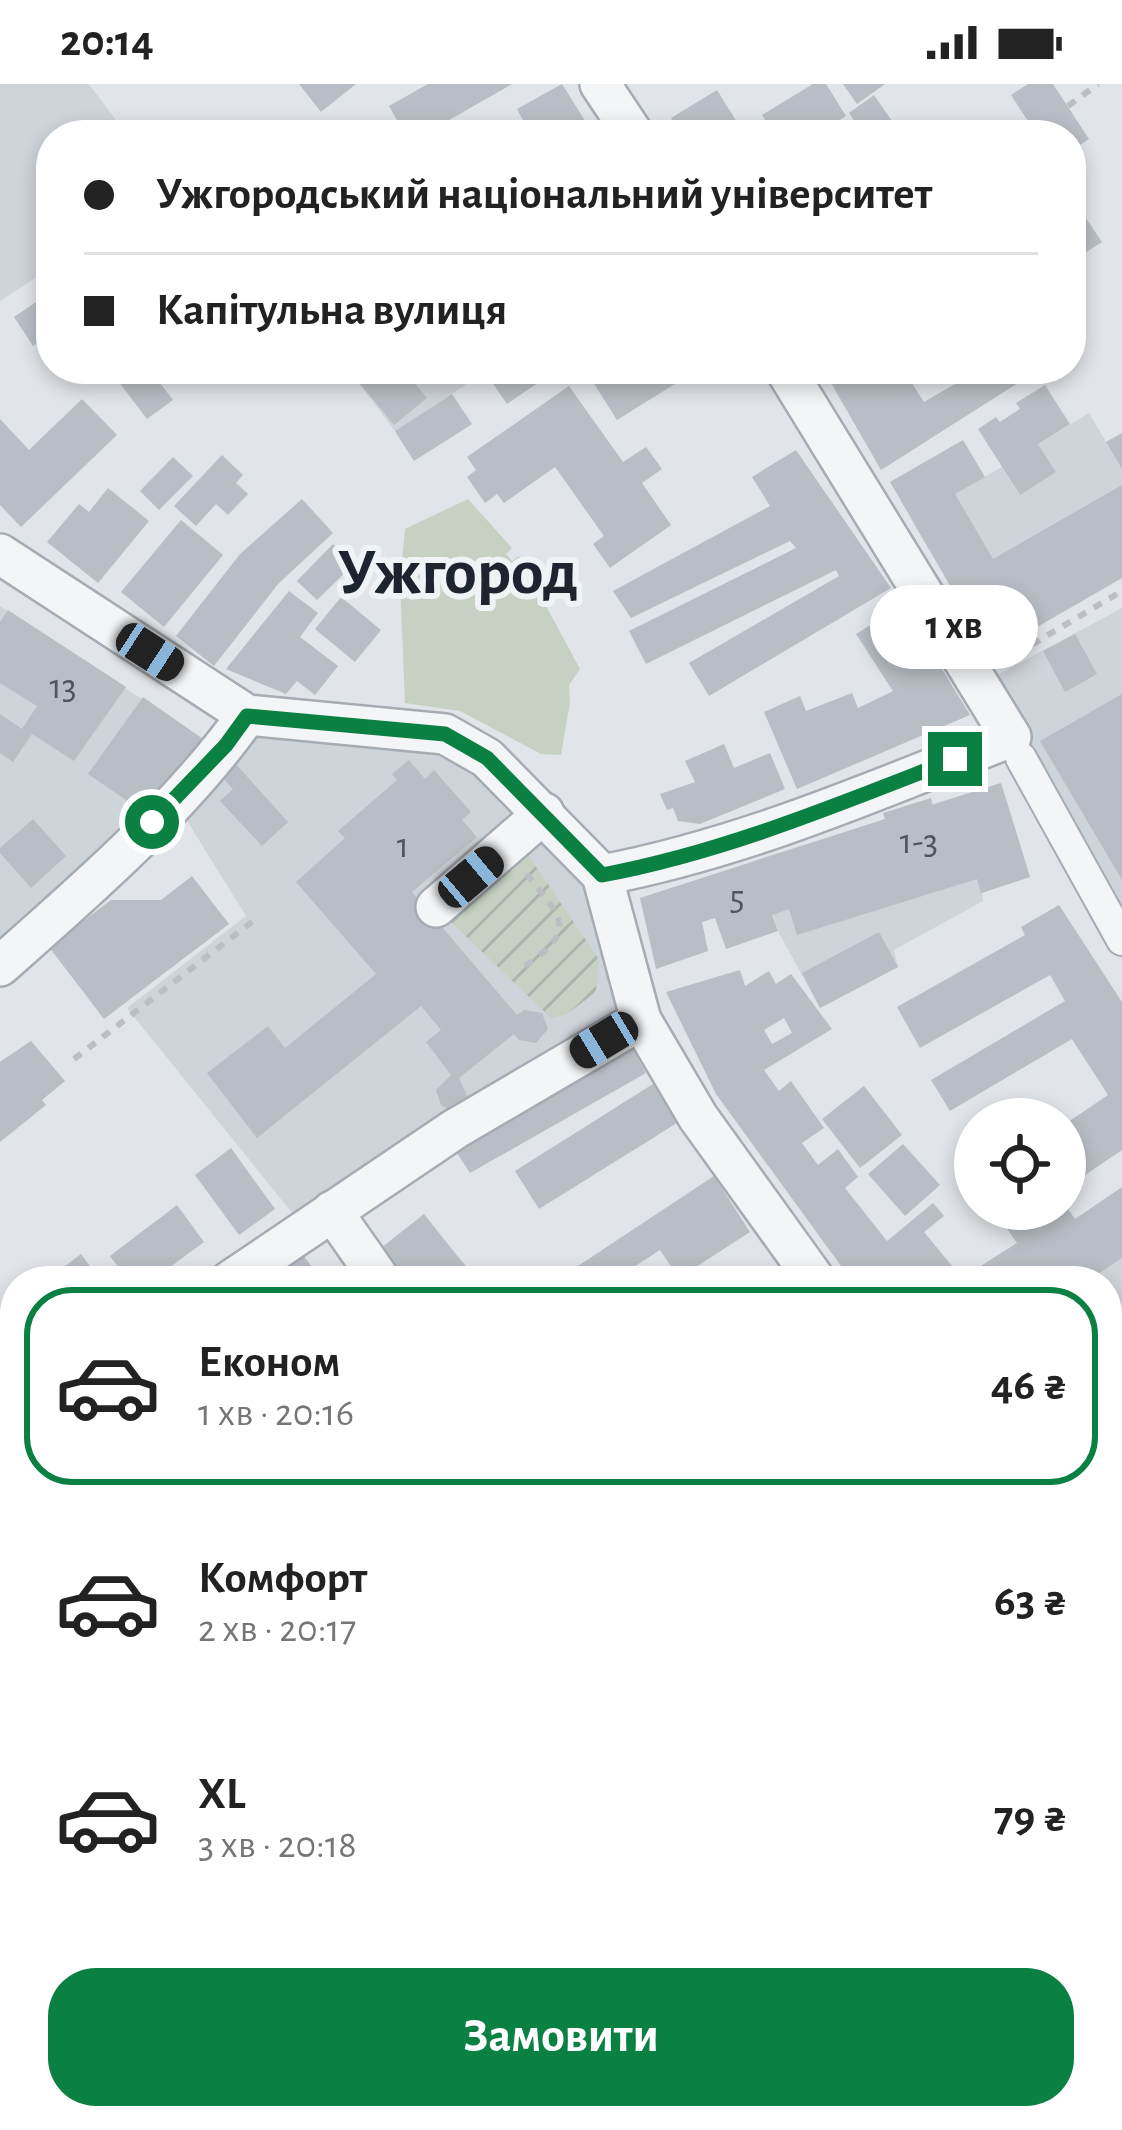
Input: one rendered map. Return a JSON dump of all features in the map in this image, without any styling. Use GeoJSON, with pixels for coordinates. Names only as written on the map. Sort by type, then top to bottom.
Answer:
{"type":"FeatureCollection","features":[{"type":"Feature","properties":{"kind":"street"},"geometry":{"type":"LineString","coordinates":[[600,84],[624,120]]}},
{"type":"Feature","properties":{"kind":"street"},"geometry":{"type":"LineString","coordinates":[[794,384],[1016,748],[1122,940]]}},
{"type":"Feature","properties":{"kind":"street"},"geometry":{"type":"LineString","coordinates":[[0,554],[247,716],[445,734],[487,758],[602,875],[641,1020],[698,1117],[805,1266]]}},
{"type":"Feature","properties":{"kind":"street"},"geometry":{"type":"LineString","coordinates":[[0,966],[186,789],[247,716]]}},
{"type":"Feature","properties":{"kind":"street"},"geometry":{"type":"LineString","coordinates":[[602,875],[670,862],[1016,748]]}},
{"type":"Feature","properties":{"kind":"street"},"geometry":{"type":"LineString","coordinates":[[436,907],[544,813]]}},
{"type":"Feature","properties":{"kind":"street"},"geometry":{"type":"LineString","coordinates":[[252,1266],[454,1129],[641,1020]]}},
{"type":"Feature","properties":{"kind":"street"},"geometry":{"type":"LineString","coordinates":[[332,1211],[370,1266]]}},
{"type":"Feature","properties":{"kind":"path"},"geometry":{"type":"LineString","coordinates":[[1068,106],[1098,84]]}},
{"type":"Feature","properties":{"kind":"path"},"geometry":{"type":"LineString","coordinates":[[986,672],[1122,591]]}},
{"type":"Feature","properties":{"kind":"path"},"geometry":{"type":"LineString","coordinates":[[506,847],[558,917],[560,931],[554,946],[525,966]]}},
{"type":"Feature","properties":{"kind":"path"},"geometry":{"type":"LineString","coordinates":[[74,1059],[257,918]]}},
{"type":"Feature","properties":{"kind":"shaded area"},"geometry":{"type":"Polygon","coordinates":[[[0,84],[89,84],[116,120],[36,120],[36,278],[0,301],[0,84]]]}},
{"type":"Feature","properties":{"kind":"shaded area"},"geometry":{"type":"Polygon","coordinates":[[[359,384],[467,384],[395,431],[359,384]]]}},
{"type":"Feature","properties":{"kind":"shaded area"},"geometry":{"type":"Polygon","coordinates":[[[1089,413],[1122,469],[1122,578],[990,654],[911,519],[1002,467],[1019,494],[1056,472],[1038,444],[1089,413]]]}},
{"type":"Feature","properties":{"kind":"shaded area"},"geometry":{"type":"Polygon","coordinates":[[[0,606],[213,746],[0,955],[0,606]]]}},
{"type":"Feature","properties":{"kind":"shaded area"},"geometry":{"type":"Polygon","coordinates":[[[1122,608],[1122,915],[986,681],[1122,608]]]}},
{"type":"Feature","properties":{"kind":"shaded area"},"geometry":{"type":"Polygon","coordinates":[[[247,728],[459,752],[522,805],[579,881],[608,939],[627,1014],[297,1219],[127,1008],[246,916],[181,811],[247,728]]]}},
{"type":"Feature","properties":{"kind":"shaded area"},"geometry":{"type":"Polygon","coordinates":[[[1001,783],[1030,877],[982,893],[983,901],[894,950],[898,967],[820,1008],[778,931],[755,860],[884,820],[931,798],[933,804],[1001,783]]]}},
{"type":"Feature","properties":{"kind":"green space"},"geometry":{"type":"Polygon","coordinates":[[[468,499],[512,548],[506,554],[512,561],[519,556],[580,669],[569,685],[561,755],[541,754],[460,711],[405,703],[400,581],[405,529],[468,499]]]}},
{"type":"Feature","properties":{"kind":"green space"},"geometry":{"type":"Polygon","coordinates":[[[528,855],[598,958],[596,992],[567,1014],[551,1018],[450,921],[528,855]]]}},
{"type":"Feature","properties":{"kind":"building"},"geometry":{"type":"Polygon","coordinates":[[[299,84],[356,84],[321,112],[299,84]]]}},
{"type":"Feature","properties":{"kind":"building"},"geometry":{"type":"Polygon","coordinates":[[[428,84],[512,84],[449,120],[397,120],[389,106],[428,84]]]}},
{"type":"Feature","properties":{"kind":"building"},"geometry":{"type":"Polygon","coordinates":[[[562,84],[585,120],[523,120],[517,109],[562,84]]]}},
{"type":"Feature","properties":{"kind":"building"},"geometry":{"type":"Polygon","coordinates":[[[813,84],[826,84],[846,116],[839,120],[765,120],[762,115],[813,84]]]}},
{"type":"Feature","properties":{"kind":"building"},"geometry":{"type":"Polygon","coordinates":[[[843,84],[885,84],[857,104],[843,84]]]}},
{"type":"Feature","properties":{"kind":"building"},"geometry":{"type":"Polygon","coordinates":[[[1028,84],[1053,84],[1077,120],[1027,120],[1011,95],[1028,84]]]}},
{"type":"Feature","properties":{"kind":"building"},"geometry":{"type":"Polygon","coordinates":[[[717,90],[736,120],[672,120],[717,90]]]}},
{"type":"Feature","properties":{"kind":"building"},"geometry":{"type":"Polygon","coordinates":[[[874,95],[891,120],[854,120],[849,113],[874,95]]]}},
{"type":"Feature","properties":{"kind":"building"},"geometry":{"type":"Polygon","coordinates":[[[1086,218],[1102,242],[1086,252],[1086,218]]]}},
{"type":"Feature","properties":{"kind":"building"},"geometry":{"type":"Polygon","coordinates":[[[36,302],[36,344],[33,346],[14,317],[36,302]]]}},
{"type":"Feature","properties":{"kind":"building"},"geometry":{"type":"Polygon","coordinates":[[[120,384],[161,384],[173,400],[147,419],[120,384]]]}},
{"type":"Feature","properties":{"kind":"building"},"geometry":{"type":"Polygon","coordinates":[[[360,384],[415,384],[427,398],[394,425],[360,384]]]}},
{"type":"Feature","properties":{"kind":"building"},"geometry":{"type":"Polygon","coordinates":[[[493,384],[536,384],[507,404],[493,384]]]}},
{"type":"Feature","properties":{"kind":"building"},"geometry":{"type":"Polygon","coordinates":[[[594,384],[675,384],[617,420],[594,384]]]}},
{"type":"Feature","properties":{"kind":"building"},"geometry":{"type":"Polygon","coordinates":[[[832,384],[913,384],[924,402],[955,384],[1016,384],[881,470],[832,384]]]}},
{"type":"Feature","properties":{"kind":"building"},"geometry":{"type":"Polygon","coordinates":[[[1045,385],[1070,424],[1038,444],[1056,472],[1020,495],[978,429],[1020,409],[1016,403],[1045,385]]]}},
{"type":"Feature","properties":{"kind":"building"},"geometry":{"type":"Polygon","coordinates":[[[569,386],[623,462],[646,447],[662,469],[642,483],[671,525],[610,568],[593,544],[604,536],[555,467],[504,503],[497,494],[485,503],[467,477],[476,470],[467,457],[569,386]]]}},
{"type":"Feature","properties":{"kind":"building"},"geometry":{"type":"Polygon","coordinates":[[[452,394],[472,424],[414,461],[395,431],[452,394]]]}},
{"type":"Feature","properties":{"kind":"building"},"geometry":{"type":"Polygon","coordinates":[[[82,399],[117,435],[21,527],[0,505],[0,419],[29,450],[82,399]]]}},
{"type":"Feature","properties":{"kind":"building"},"geometry":{"type":"Polygon","coordinates":[[[1122,433],[1122,469],[1106,442],[1122,433]]]}},
{"type":"Feature","properties":{"kind":"building"},"geometry":{"type":"Polygon","coordinates":[[[963,440],[985,477],[955,494],[993,559],[1122,485],[1122,578],[990,654],[890,482],[963,440]]]}},
{"type":"Feature","properties":{"kind":"building"},"geometry":{"type":"Polygon","coordinates":[[[796,450],[891,588],[709,696],[689,663],[839,576],[836,570],[646,664],[629,631],[796,548],[790,541],[631,618],[613,591],[770,506],[752,477],[796,450]]]}},
{"type":"Feature","properties":{"kind":"building"},"geometry":{"type":"Polygon","coordinates":[[[222,455],[243,475],[236,483],[248,494],[228,515],[216,504],[196,526],[174,506],[222,455]]]}},
{"type":"Feature","properties":{"kind":"building"},"geometry":{"type":"Polygon","coordinates":[[[173,457],[193,476],[159,510],[140,491],[173,457]]]}},
{"type":"Feature","properties":{"kind":"building"},"geometry":{"type":"Polygon","coordinates":[[[108,488],[149,521],[98,583],[47,542],[79,504],[89,512],[108,488]]]}},
{"type":"Feature","properties":{"kind":"building"},"geometry":{"type":"Polygon","coordinates":[[[302,499],[333,533],[278,584],[214,666],[176,636],[240,554],[302,499]]]}},
{"type":"Feature","properties":{"kind":"building"},"geometry":{"type":"Polygon","coordinates":[[[181,520],[223,555],[164,627],[121,592],[181,520]]]}},
{"type":"Feature","properties":{"kind":"building"},"geometry":{"type":"Polygon","coordinates":[[[333,544],[354,564],[317,600],[297,581],[333,544]]]}},
{"type":"Feature","properties":{"kind":"building"},"geometry":{"type":"Polygon","coordinates":[[[289,591],[318,613],[300,637],[338,666],[315,695],[297,681],[286,694],[226,669],[289,591]]]}},
{"type":"Feature","properties":{"kind":"building"},"geometry":{"type":"Polygon","coordinates":[[[341,597],[381,630],[355,662],[315,629],[341,597]]]}},
{"type":"Feature","properties":{"kind":"building"},"geometry":{"type":"Polygon","coordinates":[[[903,605],[970,715],[797,789],[764,712],[800,696],[806,711],[852,693],[858,708],[893,691],[856,634],[903,605]]]}},
{"type":"Feature","properties":{"kind":"building"},"geometry":{"type":"Polygon","coordinates":[[[8,610],[126,687],[74,761],[32,734],[13,762],[0,753],[0,714],[22,729],[37,706],[0,683],[0,622],[8,610]]]}},
{"type":"Feature","properties":{"kind":"building"},"geometry":{"type":"Polygon","coordinates":[[[1075,634],[1097,674],[1065,692],[1043,651],[1075,634]]]}},
{"type":"Feature","properties":{"kind":"building"},"geometry":{"type":"Polygon","coordinates":[[[1122,694],[1122,880],[1040,741],[1122,694]]]}},
{"type":"Feature","properties":{"kind":"building"},"geometry":{"type":"Polygon","coordinates":[[[143,697],[213,746],[190,779],[176,769],[145,813],[88,774],[143,697]]]}},
{"type":"Feature","properties":{"kind":"building"},"geometry":{"type":"Polygon","coordinates":[[[724,744],[734,768],[770,753],[785,789],[700,824],[678,821],[660,794],[695,782],[685,761],[724,744]]]}},
{"type":"Feature","properties":{"kind":"building"},"geometry":{"type":"Polygon","coordinates":[[[409,760],[425,779],[434,770],[471,812],[462,820],[477,837],[412,892],[517,1015],[524,1010],[542,1013],[548,1029],[536,1043],[519,1040],[514,1034],[459,1078],[467,1096],[449,1109],[441,1105],[436,1090],[451,1075],[426,1042],[441,1030],[421,1006],[257,1138],[207,1073],[268,1026],[285,1048],[376,974],[296,882],[345,838],[338,831],[397,780],[392,774],[409,760]]]}},
{"type":"Feature","properties":{"kind":"building"},"geometry":{"type":"Polygon","coordinates":[[[235,763],[288,822],[262,846],[220,801],[233,789],[221,776],[235,763]]]}},
{"type":"Feature","properties":{"kind":"building"},"geometry":{"type":"Polygon","coordinates":[[[1001,783],[1030,877],[981,893],[977,879],[797,935],[789,909],[772,915],[778,931],[726,949],[715,918],[702,922],[708,951],[656,969],[640,898],[885,819],[883,813],[931,798],[932,805],[1001,783]]]}},
{"type":"Feature","properties":{"kind":"building"},"geometry":{"type":"Polygon","coordinates":[[[33,819],[66,856],[31,888],[0,848],[33,819]]]}},
{"type":"Feature","properties":{"kind":"building"},"geometry":{"type":"Polygon","coordinates":[[[192,876],[229,924],[104,1019],[49,947],[111,900],[161,900],[192,876]]]}},
{"type":"Feature","properties":{"kind":"building"},"geometry":{"type":"Polygon","coordinates":[[[1059,905],[1122,1002],[1122,1150],[1086,1174],[1086,1110],[1108,1095],[1072,1039],[972,1098],[954,1098],[950,1111],[931,1080],[1065,1001],[1050,975],[920,1048],[897,1007],[1025,935],[1021,927],[1059,905]]]}},
{"type":"Feature","properties":{"kind":"building"},"geometry":{"type":"Polygon","coordinates":[[[879,932],[898,967],[820,1008],[802,973],[879,932]]]}},
{"type":"Feature","properties":{"kind":"building"},"geometry":{"type":"Polygon","coordinates":[[[740,970],[745,986],[769,971],[776,984],[791,974],[832,1029],[764,1070],[779,1091],[791,1081],[824,1128],[802,1143],[818,1165],[838,1149],[858,1177],[845,1188],[887,1241],[933,1203],[944,1216],[924,1232],[952,1266],[841,1266],[716,1094],[666,992],[740,970]],[[784,1018],[764,1030],[772,1044],[792,1033],[784,1018]]]}},
{"type":"Feature","properties":{"kind":"building"},"geometry":{"type":"Polygon","coordinates":[[[31,1041],[65,1081],[42,1100],[46,1105],[0,1142],[0,1062],[31,1041]]]}},
{"type":"Feature","properties":{"kind":"building"},"geometry":{"type":"Polygon","coordinates":[[[629,1042],[646,1073],[470,1173],[451,1144],[629,1042]]]}},
{"type":"Feature","properties":{"kind":"building"},"geometry":{"type":"Polygon","coordinates":[[[653,1084],[677,1123],[539,1209],[515,1171],[653,1084]]]}},
{"type":"Feature","properties":{"kind":"building"},"geometry":{"type":"Polygon","coordinates":[[[864,1086],[902,1135],[860,1168],[822,1119],[864,1086]]]}},
{"type":"Feature","properties":{"kind":"building"},"geometry":{"type":"Polygon","coordinates":[[[903,1144],[940,1185],[905,1216],[868,1174],[903,1144]]]}},
{"type":"Feature","properties":{"kind":"building"},"geometry":{"type":"Polygon","coordinates":[[[231,1148],[275,1209],[239,1235],[195,1175],[231,1148]]]}},
{"type":"Feature","properties":{"kind":"building"},"geometry":{"type":"Polygon","coordinates":[[[714,1176],[750,1232],[698,1266],[671,1266],[660,1250],[635,1266],[578,1266],[714,1176]]]}},
{"type":"Feature","properties":{"kind":"building"},"geometry":{"type":"Polygon","coordinates":[[[1122,1187],[1122,1258],[1110,1266],[981,1266],[1017,1243],[1008,1230],[1086,1230],[1086,1212],[1122,1187]]]}},
{"type":"Feature","properties":{"kind":"building"},"geometry":{"type":"Polygon","coordinates":[[[177,1205],[204,1242],[171,1266],[118,1266],[110,1256],[177,1205]]]}},
{"type":"Feature","properties":{"kind":"building"},"geometry":{"type":"Polygon","coordinates":[[[424,1214],[467,1266],[393,1266],[381,1248],[424,1214]]]}},
{"type":"Feature","properties":{"kind":"building"},"geometry":{"type":"Polygon","coordinates":[[[298,1248],[311,1266],[273,1266],[298,1248]]]}},
{"type":"Feature","properties":{"kind":"building"},"geometry":{"type":"Polygon","coordinates":[[[81,1254],[90,1266],[65,1266],[81,1254]]]}},
{"type":"Feature","properties":{"kind":"district","name":"Ужгород"},"geometry":{"type":"Point","coordinates":[458,570]}},
{"type":"Feature","properties":{"kind":"route"},"geometry":{"type":"LineString","coordinates":[[152,822],[226,745],[247,716],[445,734],[487,758],[602,875],[670,862],[779,827],[955,759]]}}]}
